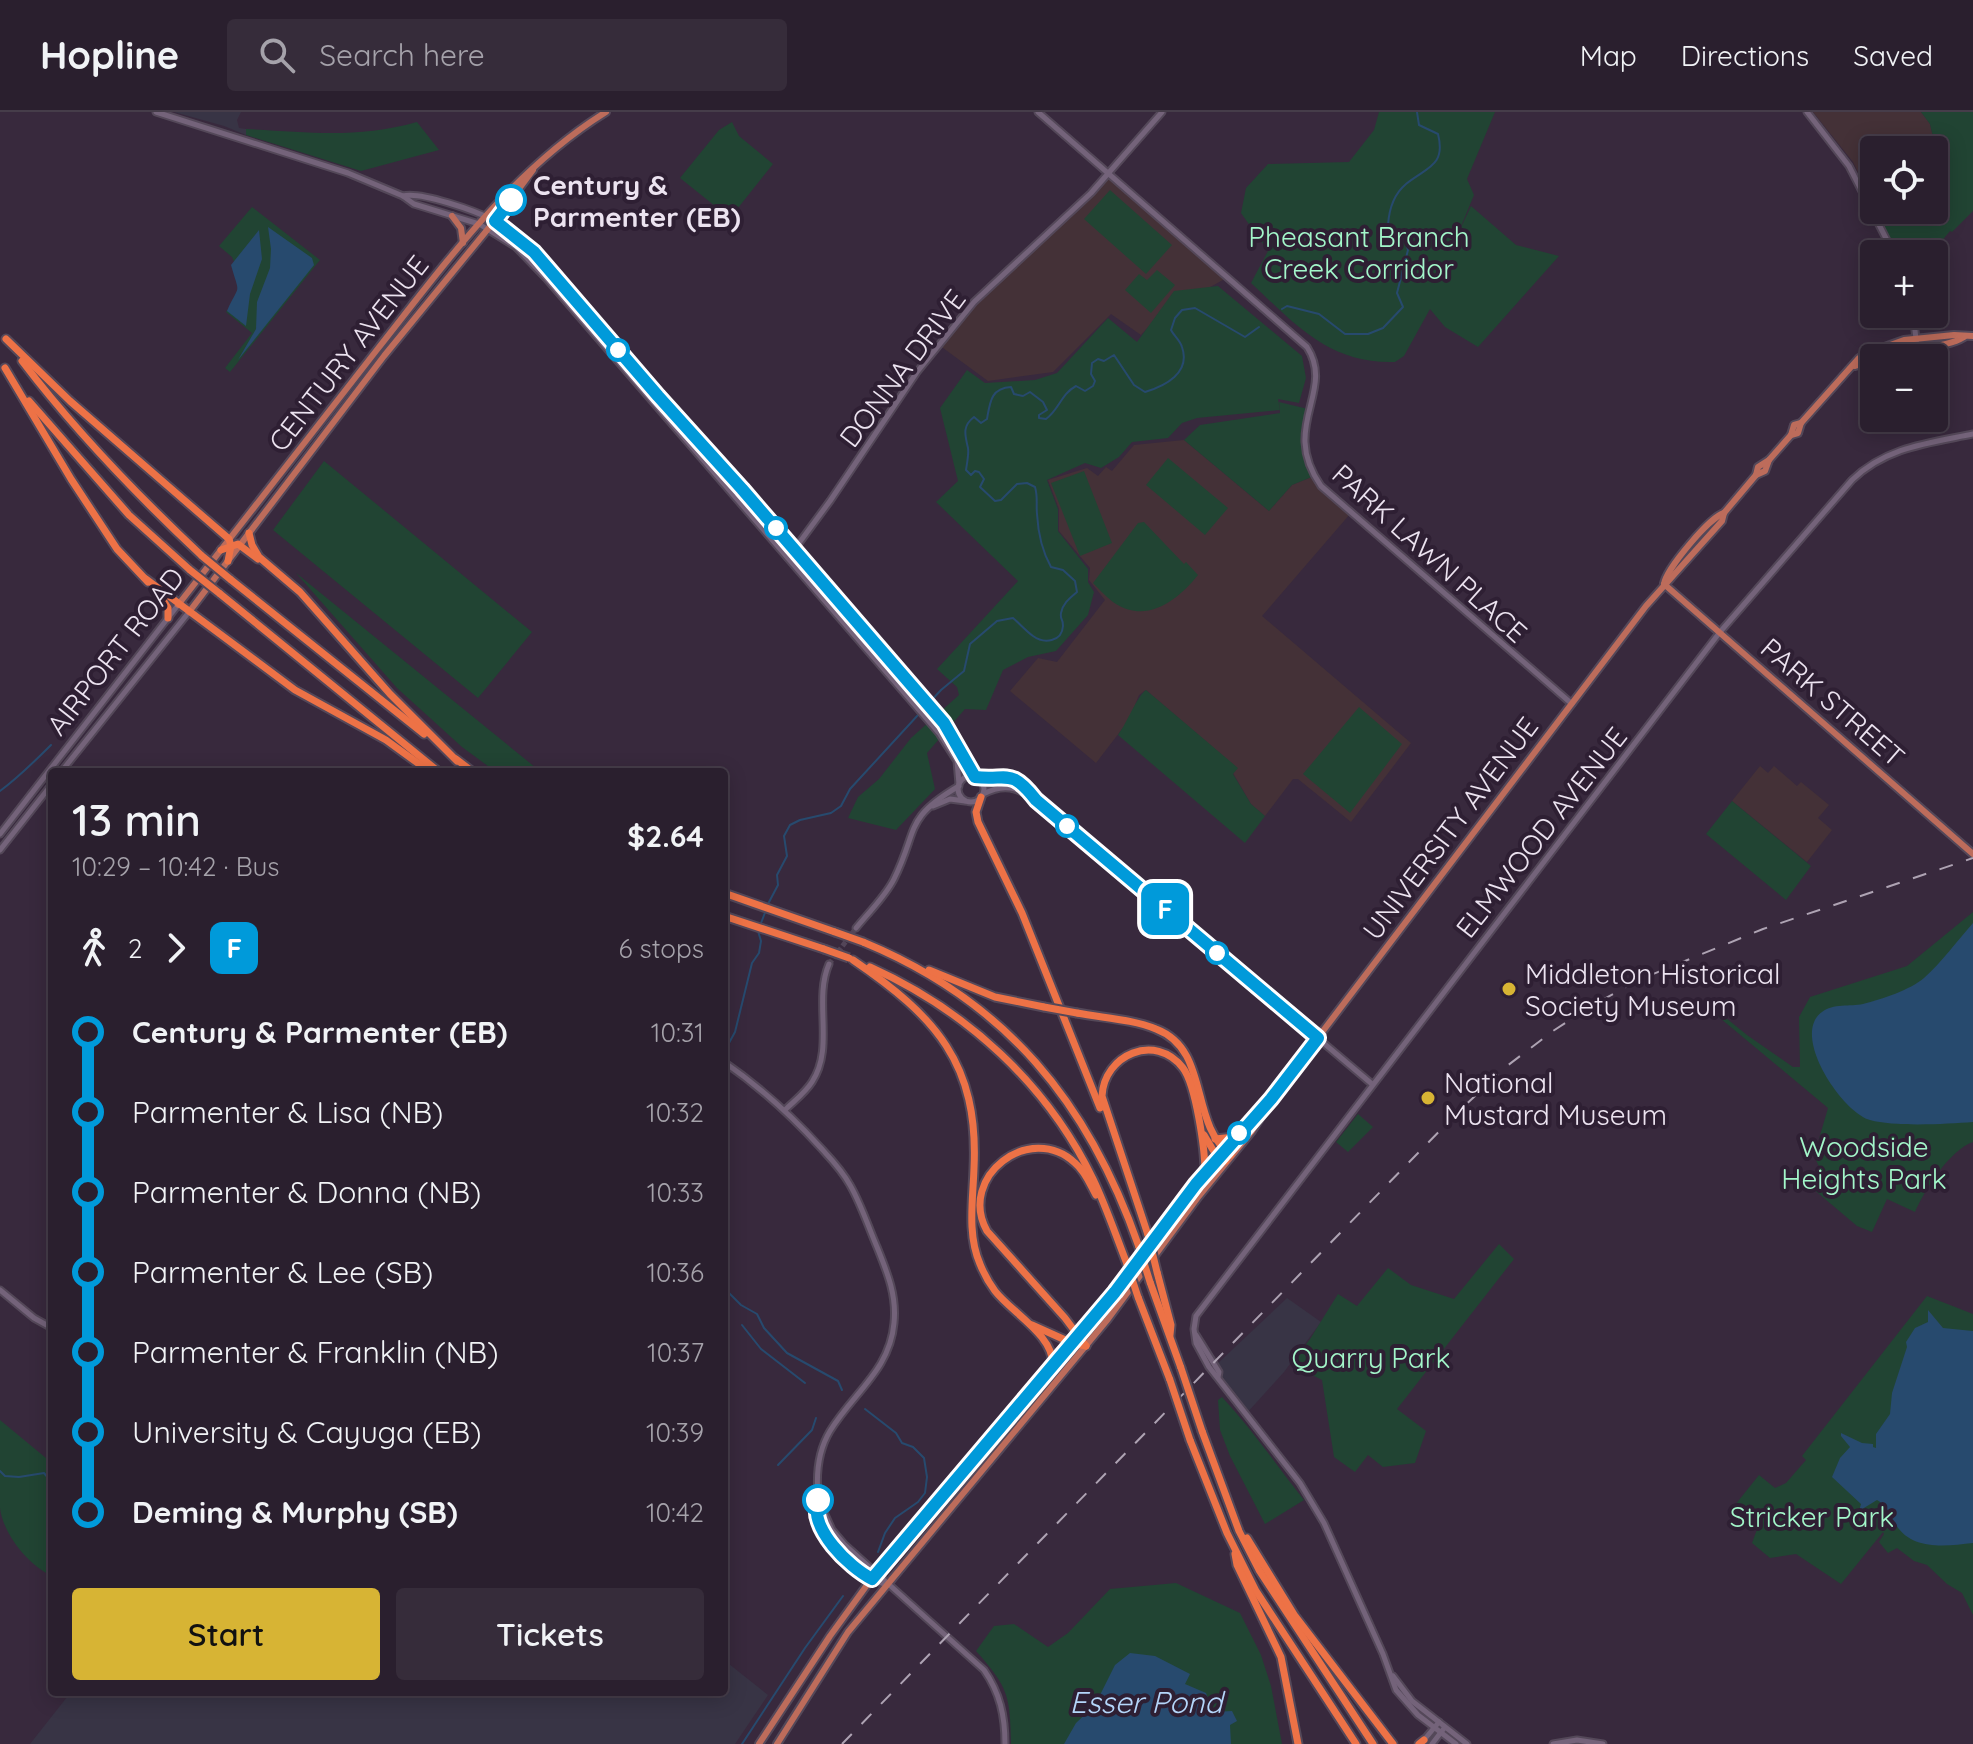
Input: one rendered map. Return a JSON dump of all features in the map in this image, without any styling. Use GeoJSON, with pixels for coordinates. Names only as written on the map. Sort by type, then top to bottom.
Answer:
{"type":"FeatureCollection","features":[{"type":"Feature","properties":{"kind":"highway"},"geometry":{"type":"LineString","coordinates":[[0,331],[83,436],[141,498],[202,556],[467,768]]}},
{"type":"Feature","properties":{"kind":"highway"},"geometry":{"type":"LineString","coordinates":[[6,339],[70,401],[234,543],[302,596]]}},
{"type":"Feature","properties":{"kind":"highway"},"geometry":{"type":"LineString","coordinates":[[0,361],[36,410],[159,544],[434,768]]}},
{"type":"Feature","properties":{"kind":"highway"},"geometry":{"type":"LineString","coordinates":[[5,368],[86,503],[117,549],[163,600],[169,611],[168,618]]}},
{"type":"Feature","properties":{"kind":"highway"},"geometry":{"type":"LineString","coordinates":[[249,533],[256,553],[302,596],[390,694],[457,761]]}},
{"type":"Feature","properties":{"kind":"highway"},"geometry":{"type":"LineString","coordinates":[[221,550],[234,543]]}},
{"type":"Feature","properties":{"kind":"highway"},"geometry":{"type":"LineString","coordinates":[[228,561],[234,543]]}},
{"type":"Feature","properties":{"kind":"highway"},"geometry":{"type":"LineString","coordinates":[[146,579],[295,690],[386,740],[424,768]]}},
{"type":"Feature","properties":{"kind":"highway"},"geometry":{"type":"LineString","coordinates":[[982,796],[976,810],[978,822],[1022,913],[1110,1128],[1148,1235],[1171,1325],[1170,1337]]}},
{"type":"Feature","properties":{"kind":"highway"},"geometry":{"type":"LineString","coordinates":[[728,894],[863,942],[995,997],[1155,1028],[1176,1041],[1185,1052],[1193,1069],[1205,1118],[1225,1156]]}},
{"type":"Feature","properties":{"kind":"highway"},"geometry":{"type":"LineString","coordinates":[[728,917],[851,959],[895,978],[929,998],[959,1018],[1005,1057],[1052,1110],[1094,1181],[1190,1440],[1235,1548],[1256,1591],[1291,1648],[1356,1744]]}},
{"type":"Feature","properties":{"kind":"highway"},"geometry":{"type":"LineString","coordinates":[[902,958],[992,1020],[1028,1052],[1069,1101],[1104,1160],[1139,1247],[1202,1431],[1247,1547],[1273,1594],[1373,1744]]}},
{"type":"Feature","properties":{"kind":"highway"},"geometry":{"type":"LineString","coordinates":[[851,959],[924,1016],[943,1038],[959,1068],[970,1101],[975,1131],[972,1218],[975,1249],[981,1268],[995,1291],[1031,1324],[1051,1351],[1053,1366]]}},
{"type":"Feature","properties":{"kind":"highway"},"geometry":{"type":"LineString","coordinates":[[1110,1128],[1102,1096],[1105,1077],[1122,1057],[1147,1050],[1167,1055],[1186,1072],[1201,1130],[1205,1172]]}},
{"type":"Feature","properties":{"kind":"highway"},"geometry":{"type":"LineString","coordinates":[[1201,1130],[1225,1156]]}},
{"type":"Feature","properties":{"kind":"highway"},"geometry":{"type":"LineString","coordinates":[[1215,1139],[1235,1137]]}},
{"type":"Feature","properties":{"kind":"highway"},"geometry":{"type":"LineString","coordinates":[[1086,1346],[987,1231],[980,1208],[982,1189],[995,1167],[1007,1156],[1032,1148],[1047,1148],[1067,1156],[1081,1169],[1110,1223]]}},
{"type":"Feature","properties":{"kind":"highway"},"geometry":{"type":"LineString","coordinates":[[1031,1324],[1072,1343],[1086,1346]]}},
{"type":"Feature","properties":{"kind":"highway"},"geometry":{"type":"LineString","coordinates":[[1235,1519],[1295,1616],[1393,1744]]}},
{"type":"Feature","properties":{"kind":"highway"},"geometry":{"type":"LineString","coordinates":[[1235,1548],[1237,1565],[1281,1657],[1298,1744]]}},
{"type":"Feature","properties":{"kind":"main road","name":"CENTURY AVENUE"},"geometry":{"type":"LineString","coordinates":[[234,543],[249,533],[433,293],[495,221],[533,170],[574,134],[606,112]]}},
{"type":"Feature","properties":{"kind":"main road","name":"CENTURY AVENUE"},"geometry":{"type":"LineString","coordinates":[[234,543],[463,243],[526,173],[533,170]]}},
{"type":"Feature","properties":{"kind":"main road"},"geometry":{"type":"LineString","coordinates":[[452,216],[461,228],[463,243]]}},
{"type":"Feature","properties":{"kind":"main road","name":"UNIVERSITY AVENUE"},"geometry":{"type":"LineString","coordinates":[[777,1744],[848,1632],[1086,1346],[1225,1156],[1235,1137],[1271,1099],[1318,1038],[1664,584],[1666,574],[1677,560],[1715,517],[1724,513],[1756,475],[1765,471],[1769,460],[1791,435],[1800,430],[1801,423],[1861,357],[1879,347],[1956,342],[1973,336]]}},
{"type":"Feature","properties":{"kind":"main road","name":"UNIVERSITY AVENUE"},"geometry":{"type":"LineString","coordinates":[[1855,366],[1860,364]]}},
{"type":"Feature","properties":{"kind":"main road","name":"AIRPORT ROAD"},"geometry":{"type":"LineString","coordinates":[[178,605],[221,550]]}},
{"type":"Feature","properties":{"kind":"main road","name":"AIRPORT ROAD"},"geometry":{"type":"LineString","coordinates":[[189,612],[228,561]]}},
{"type":"Feature","properties":{"kind":"main road","name":"PARK STREET"},"geometry":{"type":"LineString","coordinates":[[1664,584],[1973,854]]}},
{"type":"Feature","properties":{"kind":"main road","name":"UNIVERSITY AVENUE"},"geometry":{"type":"LineString","coordinates":[[759,1744],[833,1631],[874,1577],[1129,1276],[1205,1172],[1260,1120],[1271,1099]]}},
{"type":"Feature","properties":{"kind":"street"},"geometry":{"type":"LineString","coordinates":[[156,112],[348,173],[403,196],[414,204],[479,224],[527,257],[928,719],[957,761],[959,793],[966,801]]}},
{"type":"Feature","properties":{"kind":"street"},"geometry":{"type":"LineString","coordinates":[[1038,112],[1109,173]]}},
{"type":"Feature","properties":{"kind":"street","name":"DONNA DRIVE"},"geometry":{"type":"LineString","coordinates":[[788,558],[917,372],[974,302],[1109,173],[1162,112]]}},
{"type":"Feature","properties":{"kind":"street"},"geometry":{"type":"LineString","coordinates":[[1807,112],[1849,166],[1887,240]]}},
{"type":"Feature","properties":{"kind":"street","name":"PARK LAWN PLACE"},"geometry":{"type":"LineString","coordinates":[[1109,173],[1302,342],[1315,363],[1317,379],[1306,417],[1304,442],[1309,465],[1321,486],[1572,704]]}},
{"type":"Feature","properties":{"kind":"street"},"geometry":{"type":"LineString","coordinates":[[403,196],[416,194],[486,216],[534,252],[934,711],[976,777],[983,783],[982,796]]}},
{"type":"Feature","properties":{"kind":"street"},"geometry":{"type":"LineString","coordinates":[[1915,328],[1917,343]]}},
{"type":"Feature","properties":{"kind":"street","name":"ELMWOOD AVENUE"},"geometry":{"type":"LineString","coordinates":[[1390,1673],[1324,1523],[1300,1483],[1218,1377],[1219,1372],[1196,1334],[1194,1324],[1199,1311],[1720,632],[1859,473],[1898,449],[1973,434]]}},
{"type":"Feature","properties":{"kind":"street","name":"AIRPORT ROAD"},"geometry":{"type":"LineString","coordinates":[[51,768],[178,605]]}},
{"type":"Feature","properties":{"kind":"street","name":"AIRPORT ROAD"},"geometry":{"type":"LineString","coordinates":[[64,768],[189,612]]}},
{"type":"Feature","properties":{"kind":"street","name":"AIRPORT ROAD"},"geometry":{"type":"LineString","coordinates":[[0,834],[48,772]]}},
{"type":"Feature","properties":{"kind":"street"},"geometry":{"type":"LineString","coordinates":[[856,928],[892,883],[917,818],[928,806],[968,777],[1009,777],[1021,784],[1036,800],[1372,1084]]}},
{"type":"Feature","properties":{"kind":"street"},"geometry":{"type":"LineString","coordinates":[[913,828],[938,803],[950,799],[974,801],[995,788],[1009,786],[1036,800]]}},
{"type":"Feature","properties":{"kind":"street"},"geometry":{"type":"LineString","coordinates":[[0,850],[48,789]]}},
{"type":"Feature","properties":{"kind":"street"},"geometry":{"type":"LineString","coordinates":[[785,1110],[811,1083],[820,1065],[823,982],[829,964]]}},
{"type":"Feature","properties":{"kind":"street"},"geometry":{"type":"LineString","coordinates":[[728,1065],[785,1110],[839,1168],[851,1186],[889,1277],[895,1301],[892,1338],[885,1359],[823,1444],[816,1482],[818,1500],[839,1538],[874,1577],[948,1635],[984,1670],[995,1687],[1001,1705],[1005,1744]]}},
{"type":"Feature","properties":{"kind":"street"},"geometry":{"type":"LineString","coordinates":[[0,1290],[48,1326]]}},
{"type":"Feature","properties":{"kind":"street"},"geometry":{"type":"LineString","coordinates":[[1390,1673],[1406,1695],[1467,1744]]}},
{"type":"Feature","properties":{"kind":"street"},"geometry":{"type":"LineString","coordinates":[[1390,1673],[1401,1697],[1456,1744]]}},
{"type":"Feature","properties":{"kind":"street"},"geometry":{"type":"LineString","coordinates":[[1424,1743],[1439,1722]]}},
{"type":"Feature","properties":{"kind":"street"},"geometry":{"type":"LineString","coordinates":[[1424,1743],[1445,1727]]}},
{"type":"Feature","properties":{"kind":"street"},"geometry":{"type":"LineString","coordinates":[[1553,1744],[1577,1740],[1603,1744]]}},
{"type":"Feature","properties":{"kind":"shaded area"},"geometry":{"type":"Polygon","coordinates":[[[174,112],[241,112],[237,120],[239,128],[246,129],[246,135],[224,126],[174,112]]]}},
{"type":"Feature","properties":{"kind":"shaded area"},"geometry":{"type":"Polygon","coordinates":[[[1813,112],[1921,112],[1930,124],[1933,136],[1860,136],[1860,176],[1853,162],[1813,112]]]}},
{"type":"Feature","properties":{"kind":"shaded area"},"geometry":{"type":"Polygon","coordinates":[[[1109,173],[1228,277],[1157,317],[1141,335],[1111,314],[1053,372],[988,381],[939,345],[974,302],[1109,173]]]}},
{"type":"Feature","properties":{"kind":"shaded area"},"geometry":{"type":"Polygon","coordinates":[[[1184,440],[1269,511],[1292,485],[1314,476],[1350,514],[1262,616],[1411,743],[1351,822],[1298,779],[1293,779],[1265,816],[1251,804],[1233,773],[1237,768],[1146,690],[1139,695],[1129,720],[1096,763],[1010,691],[1038,658],[1057,662],[1105,600],[1089,580],[1090,568],[1059,531],[1059,509],[1048,480],[1087,468],[1098,476],[1106,467],[1112,471],[1134,445],[1184,440]]]}},
{"type":"Feature","properties":{"kind":"shaded area"},"geometry":{"type":"Polygon","coordinates":[[[1760,766],[1768,773],[1774,766],[1797,786],[1801,782],[1829,805],[1818,818],[1832,830],[1807,862],[1732,801],[1760,766]]]}},
{"type":"Feature","properties":{"kind":"shaded area"},"geometry":{"type":"Polygon","coordinates":[[[1287,1298],[1321,1322],[1284,1372],[1246,1414],[1218,1377],[1215,1366],[1287,1298]]]}},
{"type":"Feature","properties":{"kind":"shaded area"},"geometry":{"type":"Polygon","coordinates":[[[728,1663],[768,1695],[735,1744],[30,1744],[68,1696],[728,1696],[728,1663]]]}},
{"type":"Feature","properties":{"kind":"green space","name":"Pheasant Branch Creek Corridor"},"geometry":{"type":"Polygon","coordinates":[[[1379,112],[1495,112],[1467,179],[1474,195],[1457,236],[1471,206],[1516,245],[1559,256],[1478,347],[1445,327],[1430,309],[1404,356],[1395,362],[1351,356],[1332,349],[1298,327],[1251,283],[1268,251],[1241,213],[1246,188],[1268,164],[1349,162],[1374,130],[1379,112]]]}},
{"type":"Feature","properties":{"kind":"green space"},"geometry":{"type":"Polygon","coordinates":[[[1921,112],[1973,112],[1973,211],[1943,240],[1891,240],[1883,224],[1948,224],[1948,136],[1933,136],[1930,124],[1921,112]]]}},
{"type":"Feature","properties":{"kind":"green space"},"geometry":{"type":"Polygon","coordinates":[[[417,122],[439,150],[361,171],[246,135],[246,129],[352,132],[417,122]]]}},
{"type":"Feature","properties":{"kind":"green space"},"geometry":{"type":"Polygon","coordinates":[[[732,122],[739,136],[773,164],[730,218],[680,178],[719,130],[732,122]]]}},
{"type":"Feature","properties":{"kind":"green space"},"geometry":{"type":"Polygon","coordinates":[[[1110,190],[1172,245],[1146,274],[1084,219],[1110,190]]]}},
{"type":"Feature","properties":{"kind":"green space"},"geometry":{"type":"Polygon","coordinates":[[[252,207],[320,260],[230,372],[225,368],[252,333],[226,312],[245,288],[232,257],[219,246],[252,207]]]}},
{"type":"Feature","properties":{"kind":"green space"},"geometry":{"type":"Polygon","coordinates":[[[1157,270],[1175,285],[1151,313],[1125,290],[1139,274],[1147,280],[1157,270]]]}},
{"type":"Feature","properties":{"kind":"green space"},"geometry":{"type":"Polygon","coordinates":[[[1218,286],[1302,356],[1306,378],[1299,403],[1278,399],[1280,410],[1197,418],[1182,423],[1168,438],[1132,442],[1119,457],[1101,468],[1085,463],[1047,480],[1058,509],[1058,531],[1088,569],[1088,582],[1094,592],[1088,615],[1056,651],[1028,657],[1003,670],[986,710],[965,709],[927,753],[935,789],[896,830],[848,818],[858,797],[879,779],[911,738],[959,695],[957,687],[937,669],[1018,581],[936,502],[958,481],[940,408],[967,370],[985,383],[1035,380],[1057,373],[1108,318],[1137,342],[1174,291],[1218,286]]]}},
{"type":"Feature","properties":{"kind":"green space"},"geometry":{"type":"Polygon","coordinates":[[[1279,402],[1308,409],[1304,433],[1314,476],[1292,485],[1269,511],[1184,440],[1200,425],[1280,413],[1279,402]]]}},
{"type":"Feature","properties":{"kind":"green space"},"geometry":{"type":"Polygon","coordinates":[[[1168,458],[1228,508],[1205,535],[1146,485],[1168,458]]]}},
{"type":"Feature","properties":{"kind":"green space"},"geometry":{"type":"Polygon","coordinates":[[[324,461],[532,632],[478,698],[273,530],[324,461]]]}},
{"type":"Feature","properties":{"kind":"green space"},"geometry":{"type":"Polygon","coordinates":[[[1084,471],[1112,543],[1080,556],[1051,483],[1084,471]]]}},
{"type":"Feature","properties":{"kind":"green space"},"geometry":{"type":"Polygon","coordinates":[[[1144,522],[1198,575],[1172,600],[1151,610],[1140,611],[1116,604],[1093,583],[1138,523],[1144,522]]]}},
{"type":"Feature","properties":{"kind":"green space"},"geometry":{"type":"Polygon","coordinates":[[[296,573],[536,768],[491,768],[462,747],[397,688],[296,573]]]}},
{"type":"Feature","properties":{"kind":"green space"},"geometry":{"type":"Polygon","coordinates":[[[1146,690],[1238,768],[1233,774],[1251,804],[1265,816],[1245,843],[1118,735],[1146,690]]]}},
{"type":"Feature","properties":{"kind":"green space"},"geometry":{"type":"Polygon","coordinates":[[[1359,707],[1402,744],[1350,813],[1303,774],[1359,707]]]}},
{"type":"Feature","properties":{"kind":"green space"},"geometry":{"type":"Polygon","coordinates":[[[1732,801],[1811,866],[1786,900],[1706,834],[1732,801]]]}},
{"type":"Feature","properties":{"kind":"green space","name":"Woodside Heights Park"},"geometry":{"type":"Polygon","coordinates":[[[1973,912],[1973,1142],[1947,1162],[1915,1212],[1887,1199],[1872,1232],[1857,1226],[1812,1188],[1823,1175],[1814,1156],[1828,1108],[1708,1008],[1710,1005],[1793,1067],[1800,1067],[1799,1017],[1810,997],[1907,966],[1973,912]]]}},
{"type":"Feature","properties":{"kind":"green space"},"geometry":{"type":"Polygon","coordinates":[[[1358,1114],[1373,1127],[1348,1152],[1336,1142],[1358,1114]]]}},
{"type":"Feature","properties":{"kind":"green space","name":"Quarry Park"},"geometry":{"type":"Polygon","coordinates":[[[1499,1244],[1514,1259],[1397,1409],[1426,1431],[1415,1463],[1383,1467],[1368,1455],[1355,1472],[1334,1457],[1322,1380],[1291,1364],[1338,1294],[1357,1306],[1388,1268],[1411,1285],[1454,1299],[1499,1244]]]}},
{"type":"Feature","properties":{"kind":"green space","name":"Stricker Park"},"geometry":{"type":"Polygon","coordinates":[[[1927,1296],[1973,1314],[1973,1615],[1962,1593],[1927,1565],[1914,1561],[1897,1548],[1888,1553],[1879,1542],[1883,1532],[1841,1584],[1796,1554],[1770,1558],[1752,1543],[1759,1524],[1735,1505],[1759,1475],[1775,1488],[1786,1483],[1806,1460],[1802,1456],[1927,1296]]]}},
{"type":"Feature","properties":{"kind":"green space"},"geometry":{"type":"Polygon","coordinates":[[[1222,1397],[1304,1500],[1265,1524],[1220,1430],[1218,1400],[1222,1397]]]}},
{"type":"Feature","properties":{"kind":"green space"},"geometry":{"type":"Polygon","coordinates":[[[0,1420],[48,1460],[48,1574],[18,1548],[6,1528],[0,1508],[0,1420]]]}},
{"type":"Feature","properties":{"kind":"green space"},"geometry":{"type":"Polygon","coordinates":[[[1176,1583],[1240,1613],[1261,1655],[1271,1686],[1282,1744],[1011,1744],[1006,1693],[976,1651],[994,1626],[1014,1624],[1048,1647],[1068,1633],[1110,1589],[1176,1583]]]}},
{"type":"Feature","properties":{"kind":"water"},"geometry":{"type":"Polygon","coordinates":[[[268,227],[312,258],[314,265],[238,360],[256,329],[257,302],[270,268],[268,227]]]}},
{"type":"Feature","properties":{"kind":"water"},"geometry":{"type":"Polygon","coordinates":[[[259,230],[262,259],[250,294],[246,326],[227,311],[237,289],[231,265],[259,230]]]}},
{"type":"Feature","properties":{"kind":"water"},"geometry":{"type":"Polygon","coordinates":[[[1973,923],[1973,1122],[1893,1124],[1870,1120],[1859,1114],[1846,1103],[1824,1072],[1812,1037],[1814,1023],[1826,1009],[1871,1002],[1918,982],[1973,923]]]}},
{"type":"Feature","properties":{"kind":"water"},"geometry":{"type":"Polygon","coordinates":[[[1928,1310],[1943,1328],[1973,1331],[1973,1543],[1931,1545],[1911,1539],[1877,1500],[1859,1511],[1861,1504],[1832,1477],[1840,1458],[1850,1447],[1841,1433],[1862,1443],[1873,1444],[1876,1448],[1876,1434],[1890,1414],[1892,1393],[1906,1342],[1915,1328],[1928,1322],[1928,1310]]]}},
{"type":"Feature","properties":{"kind":"water","name":"Esser Pond"},"geometry":{"type":"Polygon","coordinates":[[[1130,1653],[1155,1656],[1190,1674],[1185,1684],[1206,1693],[1213,1712],[1232,1711],[1237,1721],[1230,1725],[1231,1744],[1064,1744],[1076,1723],[1095,1705],[1115,1665],[1130,1653]]]}},
{"type":"Feature","properties":{"kind":"waterway"},"geometry":{"type":"LineString","coordinates":[[1282,309],[1287,306],[1319,314],[1345,334],[1368,334],[1383,328],[1403,307],[1397,293],[1408,250],[1404,238],[1388,225],[1390,214],[1395,197],[1402,188],[1433,165],[1440,145],[1438,134],[1419,125],[1417,112]]}},
{"type":"Feature","properties":{"kind":"waterway"},"geometry":{"type":"LineString","coordinates":[[768,904],[787,856],[784,836],[790,825],[831,813],[841,806],[850,789],[941,690],[964,671],[970,644],[997,621],[1013,618],[1042,640],[1052,640],[1062,631],[1061,613],[1077,592],[1075,581],[1063,570],[1051,567],[1048,561],[1039,534],[1035,487],[1027,483],[1017,484],[1001,500],[995,501],[980,487],[984,479],[979,472],[971,475],[966,470],[968,450],[965,431],[970,420],[974,417],[981,423],[987,419],[995,393],[1011,387],[1014,394],[1023,396],[1030,392],[1043,402],[1047,410],[1039,418],[1046,419],[1071,389],[1076,386],[1085,391],[1093,386],[1092,363],[1114,355],[1134,385],[1145,392],[1168,382],[1183,364],[1182,347],[1171,330],[1182,310],[1195,308],[1245,337],[1259,327]]}},
{"type":"Feature","properties":{"kind":"waterway"},"geometry":{"type":"LineString","coordinates":[[0,791],[51,745]]}},
{"type":"Feature","properties":{"kind":"waterway"},"geometry":{"type":"LineString","coordinates":[[728,1045],[735,1032],[752,963],[759,953],[761,941],[758,931],[766,910]]}},
{"type":"Feature","properties":{"kind":"waterway"},"geometry":{"type":"LineString","coordinates":[[728,1292],[741,1305],[757,1314],[764,1328],[787,1353],[838,1381],[842,1390]]}},
{"type":"Feature","properties":{"kind":"waterway"},"geometry":{"type":"LineString","coordinates":[[742,1325],[761,1349],[805,1383]]}},
{"type":"Feature","properties":{"kind":"waterway"},"geometry":{"type":"LineString","coordinates":[[865,1409],[896,1433],[902,1443],[913,1447],[924,1458],[927,1477],[925,1493],[918,1502],[895,1518],[878,1552]]}},
{"type":"Feature","properties":{"kind":"waterway"},"geometry":{"type":"LineString","coordinates":[[778,1465],[812,1430],[816,1418]]}},
{"type":"Feature","properties":{"kind":"waterway"},"geometry":{"type":"LineString","coordinates":[[0,1471],[5,1476],[44,1473],[48,1478]]}},
{"type":"Feature","properties":{"kind":"waterway"},"geometry":{"type":"LineString","coordinates":[[742,1744],[843,1596]]}},
{"type":"Feature","properties":{"kind":"tunnel"},"geometry":{"type":"LineString","coordinates":[[829,964],[856,928]]}},
{"type":"Feature","properties":{"kind":"railway"},"geometry":{"type":"LineString","coordinates":[[842,1744],[1458,1112],[1507,1066],[1591,1006],[1641,979],[1763,929],[1973,858]]}},
{"type":"Feature","properties":{"kind":"bus line","name":"F"},"geometry":{"type":"LineString","coordinates":[[511,200],[495,221],[534,252],[742,489],[944,723],[975,777],[1003,775],[1021,784],[1036,800],[1318,1038],[1271,1099],[1196,1184],[1115,1292],[872,1579],[841,1555],[826,1538],[817,1516],[818,1500]]}},
{"type":"Feature","properties":{"kind":"place","name":"Century & Parmenter (EB)"},"geometry":{"type":"Point","coordinates":[511,200]}},
{"type":"Feature","properties":{"kind":"place","name":"Middleton Historical Society Museum"},"geometry":{"type":"Point","coordinates":[1509,989]}},
{"type":"Feature","properties":{"kind":"place","name":"National Mustard Museum"},"geometry":{"type":"Point","coordinates":[1428,1098]}}]}
